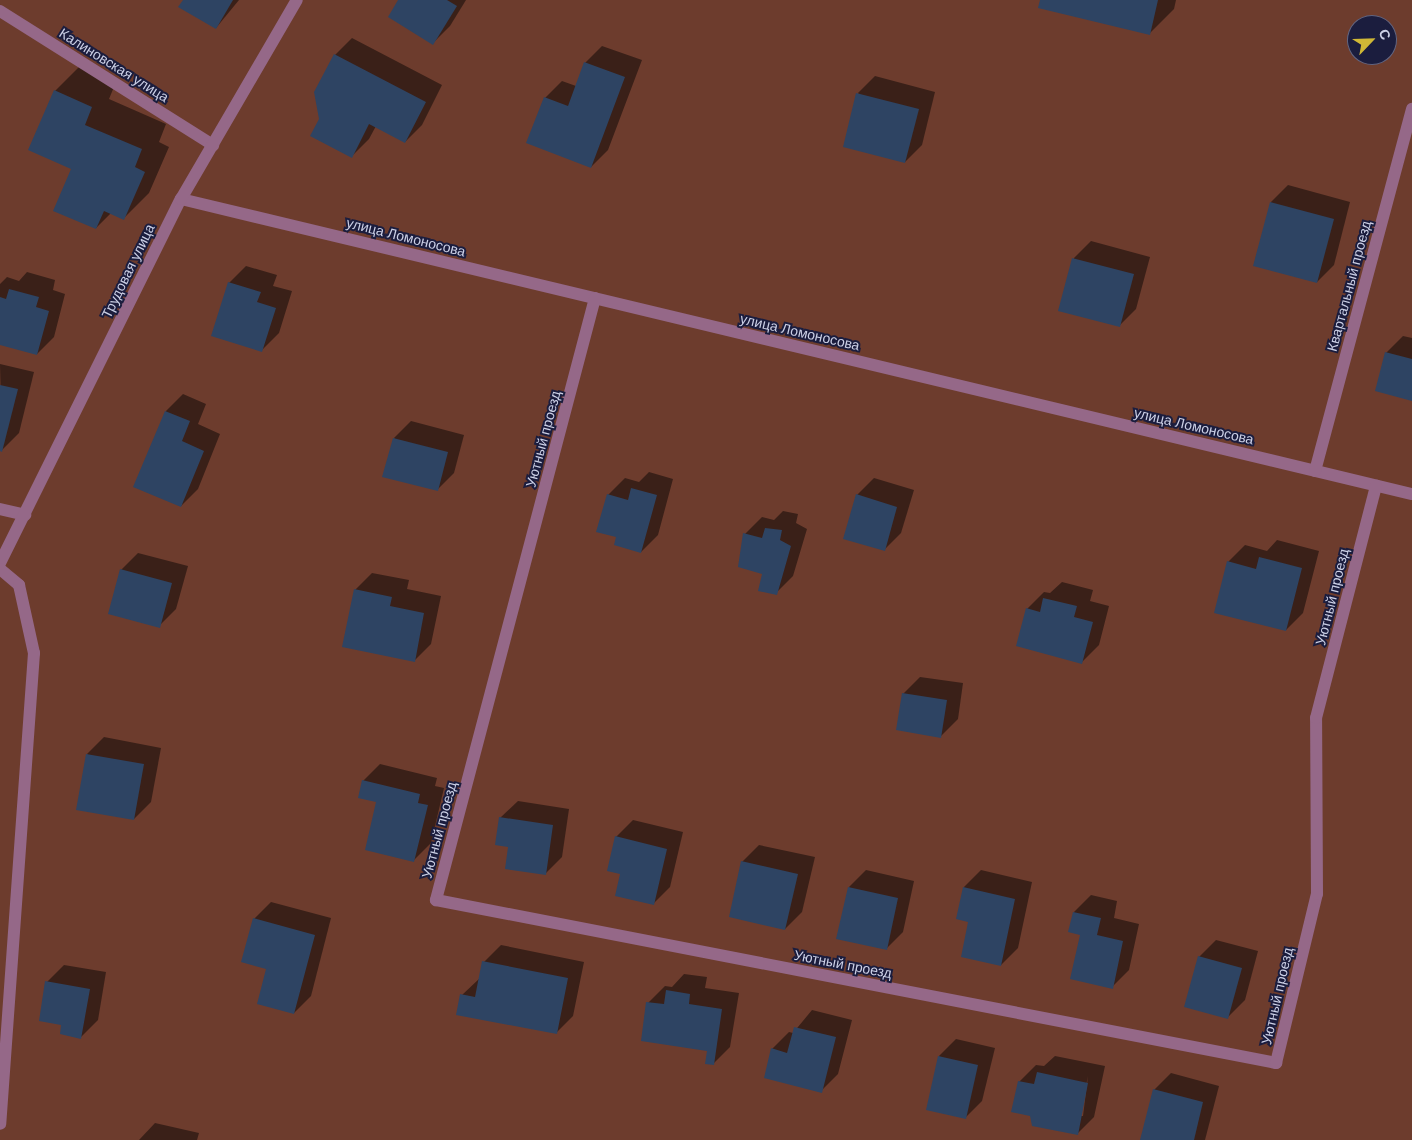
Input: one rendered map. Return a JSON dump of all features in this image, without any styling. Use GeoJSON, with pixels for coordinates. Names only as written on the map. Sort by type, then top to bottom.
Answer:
{"type":"FeatureCollection","features":[{"type":"Feature","properties":{"kind":"street","name":"Трудовая улица"},"geometry":{"type":"LineString","coordinates":[[0,562],[181,199],[298,0]]}},
{"type":"Feature","properties":{"kind":"street","name":"Калиновская улица"},"geometry":{"type":"LineString","coordinates":[[0,11],[213,145]]}},
{"type":"Feature","properties":{"kind":"street","name":"Квартальный проезд"},"geometry":{"type":"LineString","coordinates":[[1314,471],[1412,109]]}},
{"type":"Feature","properties":{"kind":"street","name":"улица Ломоносова"},"geometry":{"type":"LineString","coordinates":[[181,199],[1412,494]]}},
{"type":"Feature","properties":{"kind":"street","name":"Уютный проезд"},"geometry":{"type":"LineString","coordinates":[[595,298],[436,900],[1276,1063],[1317,894],[1316,718],[1376,486]]}},
{"type":"Feature","properties":{"kind":"street"},"geometry":{"type":"LineString","coordinates":[[0,509],[25,515]]}},
{"type":"Feature","properties":{"kind":"street"},"geometry":{"type":"LineString","coordinates":[[0,570],[19,585],[34,653],[0,1124]]}},
{"type":"Feature","properties":{"kind":"shaded area"},"geometry":{"type":"Polygon","coordinates":[[[0,0],[1412,0],[1412,1140],[0,1140],[0,0]]]}},
{"type":"Feature","properties":{"kind":"building"},"geometry":{"type":"Polygon","coordinates":[[[183,0],[233,0],[216,29],[178,7],[183,0]]]}},
{"type":"Feature","properties":{"kind":"building"},"geometry":{"type":"Polygon","coordinates":[[[398,0],[447,0],[457,6],[433,45],[388,17],[398,0]]]}},
{"type":"Feature","properties":{"kind":"building"},"geometry":{"type":"Polygon","coordinates":[[[1040,0],[1158,0],[1150,35],[1038,8],[1040,0]]]}},
{"type":"Feature","properties":{"kind":"building"},"geometry":{"type":"Polygon","coordinates":[[[334,54],[426,102],[405,143],[369,124],[352,158],[310,136],[319,119],[314,92],[334,54]]]}},
{"type":"Feature","properties":{"kind":"building"},"geometry":{"type":"Polygon","coordinates":[[[584,62],[625,77],[591,168],[526,143],[544,97],[568,106],[584,62]]]}},
{"type":"Feature","properties":{"kind":"building"},"geometry":{"type":"Polygon","coordinates":[[[54,90],[92,107],[85,125],[142,149],[135,167],[145,172],[124,220],[104,211],[96,229],[53,211],[71,169],[28,150],[54,90]]]}},
{"type":"Feature","properties":{"kind":"building"},"geometry":{"type":"Polygon","coordinates":[[[856,93],[919,109],[905,163],[843,147],[856,93]]]}},
{"type":"Feature","properties":{"kind":"building"},"geometry":{"type":"Polygon","coordinates":[[[1270,202],[1334,219],[1317,283],[1253,266],[1270,202]]]}},
{"type":"Feature","properties":{"kind":"building"},"geometry":{"type":"Polygon","coordinates":[[[1072,258],[1134,274],[1120,327],[1058,311],[1072,258]]]}},
{"type":"Feature","properties":{"kind":"building"},"geometry":{"type":"Polygon","coordinates":[[[228,282],[261,292],[257,302],[276,308],[262,352],[211,336],[228,282]]]}},
{"type":"Feature","properties":{"kind":"building"},"geometry":{"type":"Polygon","coordinates":[[[9,289],[39,297],[36,307],[49,311],[37,355],[0,345],[0,297],[6,299],[9,289]]]}},
{"type":"Feature","properties":{"kind":"building"},"geometry":{"type":"Polygon","coordinates":[[[1385,352],[1412,359],[1412,401],[1375,391],[1385,352]]]}},
{"type":"Feature","properties":{"kind":"building"},"geometry":{"type":"Polygon","coordinates":[[[0,385],[18,389],[2,452],[0,451],[0,385]]]}},
{"type":"Feature","properties":{"kind":"building"},"geometry":{"type":"Polygon","coordinates":[[[165,411],[190,421],[182,441],[204,451],[181,507],[133,487],[165,411]]]}},
{"type":"Feature","properties":{"kind":"building"},"geometry":{"type":"Polygon","coordinates":[[[393,438],[448,452],[438,491],[382,477],[393,438]]]}},
{"type":"Feature","properties":{"kind":"building"},"geometry":{"type":"Polygon","coordinates":[[[631,488],[657,495],[641,553],[614,545],[616,537],[596,532],[607,494],[628,500],[631,488]]]}},
{"type":"Feature","properties":{"kind":"building"},"geometry":{"type":"Polygon","coordinates":[[[856,494],[897,507],[885,551],[843,539],[856,494]]]}},
{"type":"Feature","properties":{"kind":"building"},"geometry":{"type":"Polygon","coordinates":[[[765,528],[782,530],[780,540],[791,546],[777,595],[758,591],[762,574],[738,567],[743,533],[762,538],[765,528]]]}},
{"type":"Feature","properties":{"kind":"building"},"geometry":{"type":"Polygon","coordinates":[[[1259,557],[1302,568],[1286,631],[1214,613],[1227,561],[1256,569],[1259,557]]]}},
{"type":"Feature","properties":{"kind":"building"},"geometry":{"type":"Polygon","coordinates":[[[120,569],[172,583],[160,628],[108,614],[120,569]]]}},
{"type":"Feature","properties":{"kind":"building"},"geometry":{"type":"Polygon","coordinates":[[[354,589],[392,597],[390,606],[424,613],[415,662],[342,647],[354,589]]]}},
{"type":"Feature","properties":{"kind":"building"},"geometry":{"type":"Polygon","coordinates":[[[1043,598],[1077,606],[1074,617],[1093,622],[1082,664],[1016,646],[1026,608],[1040,612],[1043,598]]]}},
{"type":"Feature","properties":{"kind":"building"},"geometry":{"type":"Polygon","coordinates":[[[902,693],[947,700],[941,738],[896,730],[902,693]]]}},
{"type":"Feature","properties":{"kind":"building"},"geometry":{"type":"Polygon","coordinates":[[[86,754],[144,764],[134,820],[76,810],[86,754]]]}},
{"type":"Feature","properties":{"kind":"building"},"geometry":{"type":"Polygon","coordinates":[[[362,780],[420,794],[418,803],[428,805],[414,862],[365,850],[376,802],[358,798],[362,780]]]}},
{"type":"Feature","properties":{"kind":"building"},"geometry":{"type":"Polygon","coordinates":[[[499,817],[553,825],[546,875],[505,869],[508,847],[495,845],[499,817]]]}},
{"type":"Feature","properties":{"kind":"building"},"geometry":{"type":"Polygon","coordinates":[[[615,836],[667,849],[654,905],[615,896],[620,874],[607,871],[615,836]]]}},
{"type":"Feature","properties":{"kind":"building"},"geometry":{"type":"Polygon","coordinates":[[[741,861],[798,874],[785,930],[729,917],[741,861]]]}},
{"type":"Feature","properties":{"kind":"building"},"geometry":{"type":"Polygon","coordinates":[[[848,887],[898,898],[887,950],[836,939],[848,887]]]}},
{"type":"Feature","properties":{"kind":"building"},"geometry":{"type":"Polygon","coordinates":[[[963,887],[1015,899],[1001,966],[961,957],[968,922],[956,919],[963,887]]]}},
{"type":"Feature","properties":{"kind":"building"},"geometry":{"type":"Polygon","coordinates":[[[1073,912],[1101,918],[1097,935],[1123,941],[1113,989],[1070,979],[1080,935],[1068,932],[1073,912]]]}},
{"type":"Feature","properties":{"kind":"building"},"geometry":{"type":"Polygon","coordinates":[[[253,918],[315,935],[294,1014],[257,1004],[266,969],[241,962],[253,918]]]}},
{"type":"Feature","properties":{"kind":"building"},"geometry":{"type":"Polygon","coordinates":[[[1198,956],[1242,968],[1228,1019],[1184,1007],[1198,956]]]}},
{"type":"Feature","properties":{"kind":"building"},"geometry":{"type":"Polygon","coordinates":[[[482,961],[568,978],[557,1034],[456,1015],[460,994],[475,997],[482,961]]]}},
{"type":"Feature","properties":{"kind":"building"},"geometry":{"type":"Polygon","coordinates":[[[45,981],[90,989],[81,1039],[60,1034],[61,1025],[39,1021],[45,981]]]}},
{"type":"Feature","properties":{"kind":"building"},"geometry":{"type":"Polygon","coordinates":[[[666,990],[690,994],[689,1004],[722,1009],[714,1065],[705,1064],[707,1051],[641,1041],[646,1002],[664,1004],[666,990]]]}},
{"type":"Feature","properties":{"kind":"building"},"geometry":{"type":"Polygon","coordinates":[[[794,1027],[836,1037],[822,1093],[764,1078],[771,1048],[787,1053],[794,1027]]]}},
{"type":"Feature","properties":{"kind":"building"},"geometry":{"type":"Polygon","coordinates":[[[938,1056],[978,1065],[966,1119],[926,1110],[938,1056]]]}},
{"type":"Feature","properties":{"kind":"building"},"geometry":{"type":"Polygon","coordinates":[[[1037,1072],[1088,1083],[1078,1135],[1032,1126],[1030,1116],[1011,1112],[1018,1081],[1034,1084],[1037,1072]]]}},
{"type":"Feature","properties":{"kind":"building"},"geometry":{"type":"Polygon","coordinates":[[[1153,1089],[1203,1102],[1194,1140],[1140,1140],[1153,1089]]]}}]}
